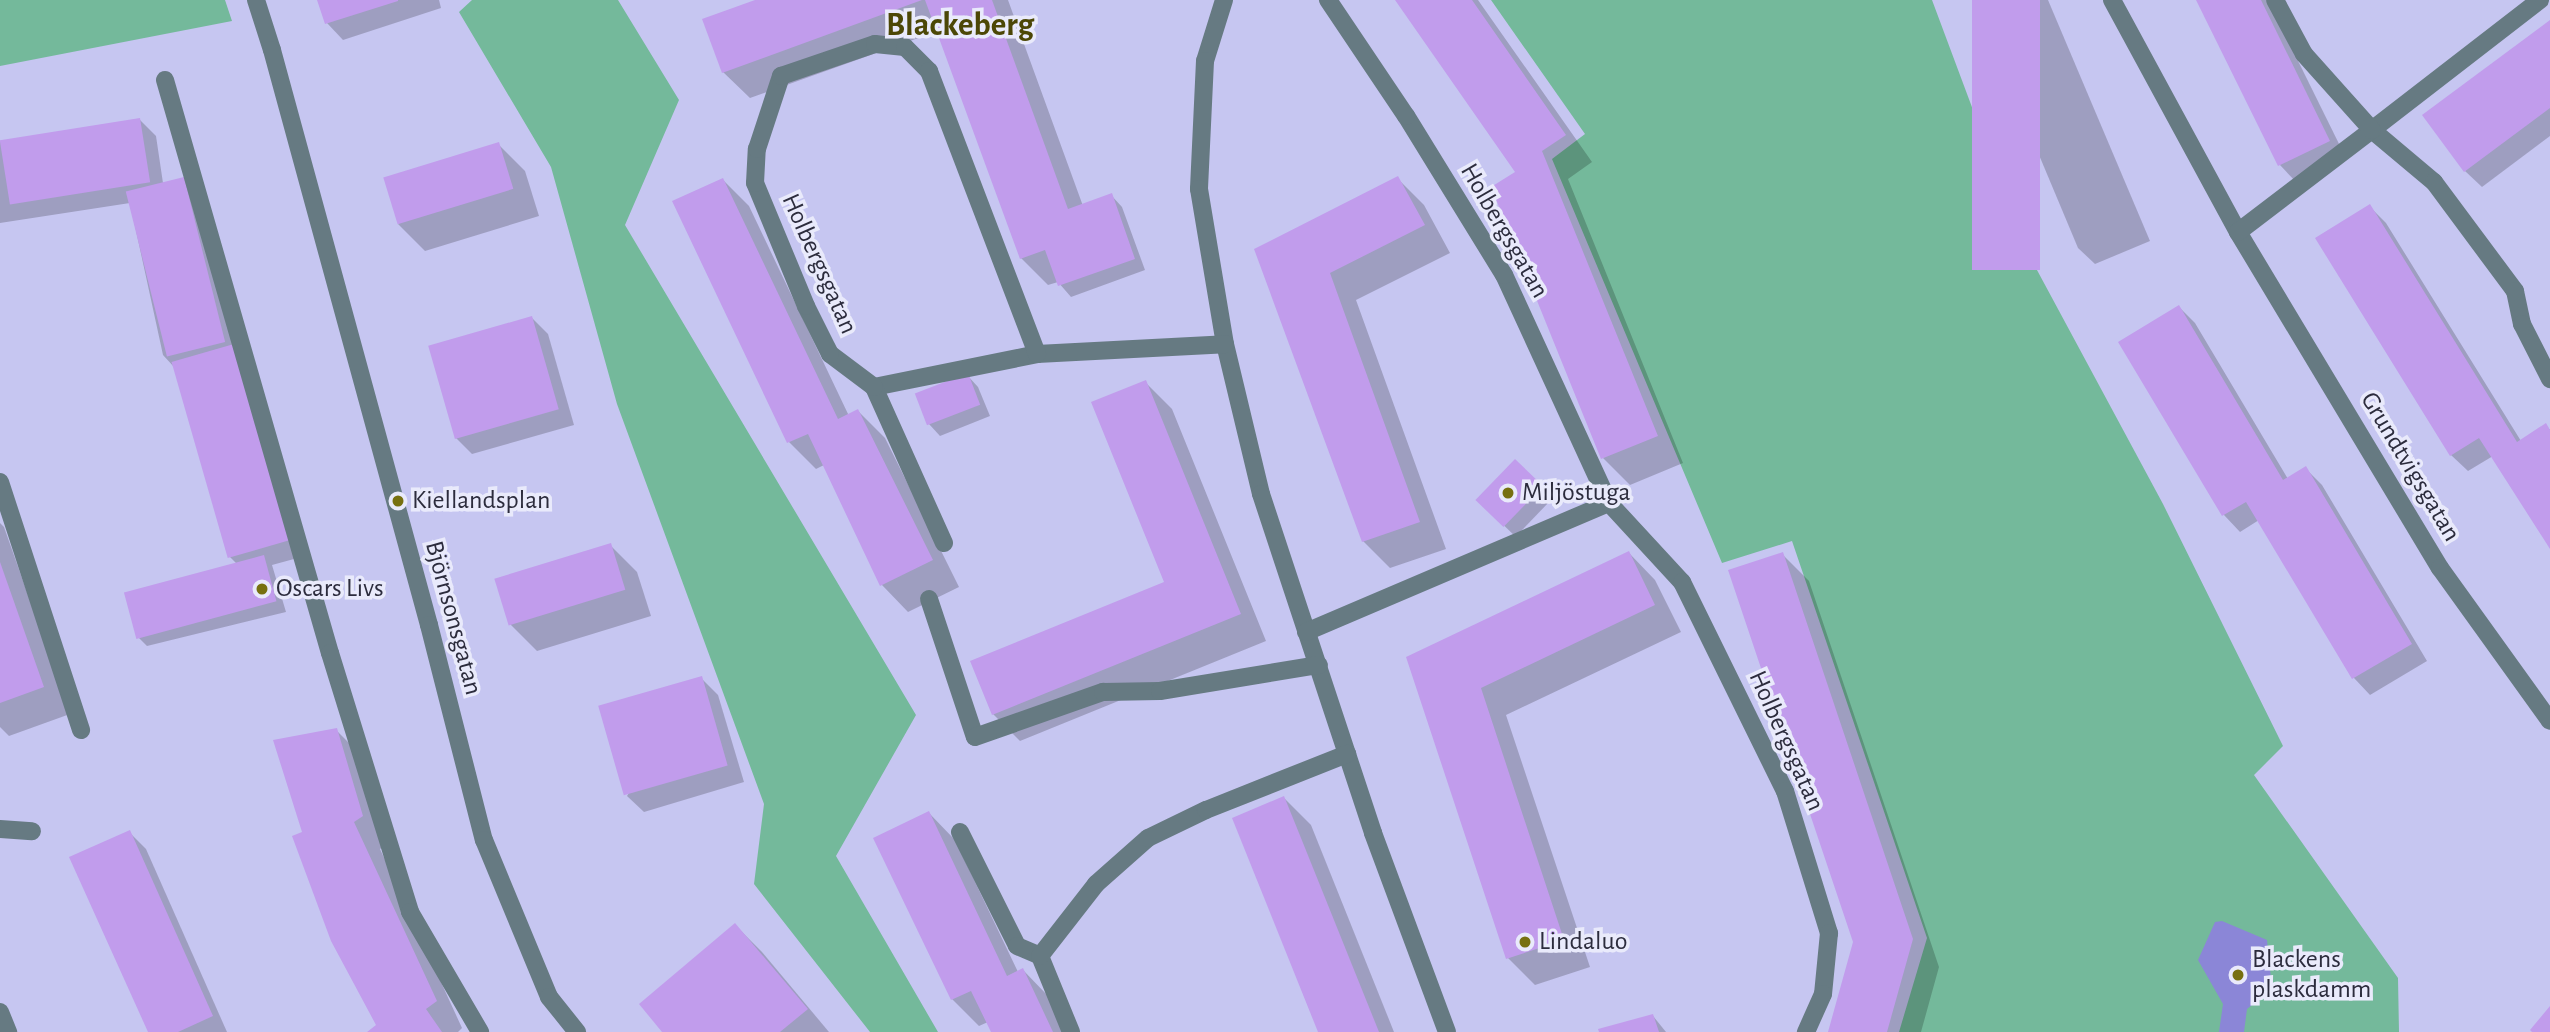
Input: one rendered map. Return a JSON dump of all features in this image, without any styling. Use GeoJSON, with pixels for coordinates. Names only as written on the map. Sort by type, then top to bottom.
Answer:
{"type":"FeatureCollection","features":[{"type":"Feature","properties":{"kind":"street","name":"Björnsonsgatan"},"geometry":{"type":"LineString","coordinates":[[256,0],[429,625],[484,840],[549,997],[577,1032]]}},
{"type":"Feature","properties":{"kind":"street"},"geometry":{"type":"LineString","coordinates":[[1224,0],[1205,61],[1199,189],[1225,344],[1261,494],[1373,833],[1447,1032]]}},
{"type":"Feature","properties":{"kind":"street","name":"Holbergsgatan"},"geometry":{"type":"LineString","coordinates":[[1328,0],[1406,116],[1504,275],[1609,503],[1682,582],[1785,791],[1829,933],[1823,994],[1806,1032]]}},
{"type":"Feature","properties":{"kind":"street","name":"Grundtvigsgatan"},"geometry":{"type":"LineString","coordinates":[[2112,0],[2238,232],[2440,568],[2550,720]]}},
{"type":"Feature","properties":{"kind":"street"},"geometry":{"type":"LineString","coordinates":[[2275,0],[2304,54],[2372,130],[2434,182],[2515,291],[2522,324],[2550,379]]}},
{"type":"Feature","properties":{"kind":"street"},"geometry":{"type":"LineString","coordinates":[[2238,232],[2540,0]]}},
{"type":"Feature","properties":{"kind":"street","name":"Holbergsgatan"},"geometry":{"type":"LineString","coordinates":[[944,543],[874,387],[830,354],[806,306],[755,183],[757,149],[781,76],[876,44],[905,47],[929,71],[1037,354]]}},
{"type":"Feature","properties":{"kind":"street"},"geometry":{"type":"LineString","coordinates":[[165,80],[333,666],[410,912],[480,1032]]}},
{"type":"Feature","properties":{"kind":"street"},"geometry":{"type":"LineString","coordinates":[[874,387],[1037,354],[1225,344]]}},
{"type":"Feature","properties":{"kind":"street"},"geometry":{"type":"LineString","coordinates":[[0,482],[81,730]]}},
{"type":"Feature","properties":{"kind":"street"},"geometry":{"type":"LineString","coordinates":[[1306,632],[1609,503]]}},
{"type":"Feature","properties":{"kind":"street"},"geometry":{"type":"LineString","coordinates":[[929,599],[975,737],[1102,692],[1160,691],[1319,665]]}},
{"type":"Feature","properties":{"kind":"street"},"geometry":{"type":"LineString","coordinates":[[1040,956],[1096,884],[1148,838],[1206,810],[1348,754]]}},
{"type":"Feature","properties":{"kind":"street"},"geometry":{"type":"LineString","coordinates":[[0,829],[32,831]]}},
{"type":"Feature","properties":{"kind":"street"},"geometry":{"type":"LineString","coordinates":[[960,832],[1017,946],[1040,956],[1072,1032]]}},
{"type":"Feature","properties":{"kind":"street"},"geometry":{"type":"LineString","coordinates":[[0,1012],[8,1032]]}},
{"type":"Feature","properties":{"kind":"green space"},"geometry":{"type":"Polygon","coordinates":[[[0,0],[225,0],[232,21],[0,66],[0,0]]]}},
{"type":"Feature","properties":{"kind":"green space"},"geometry":{"type":"Polygon","coordinates":[[[472,0],[618,0],[679,100],[625,225],[916,715],[836,856],[938,1032],[870,1032],[754,884],[764,804],[617,404],[551,167],[459,12],[472,0]]]}},
{"type":"Feature","properties":{"kind":"green space"},"geometry":{"type":"Polygon","coordinates":[[[1491,0],[1932,0],[2023,244],[2163,504],[2283,746],[2254,775],[2398,978],[2399,1032],[1899,1032],[1927,938],[1792,541],[1722,563],[1552,159],[1585,134],[1491,0]]]}},
{"type":"Feature","properties":{"kind":"shaded area","name":"Blackens plaskdamm"},"geometry":{"type":"Polygon","coordinates":[[[2222,921],[2267,940],[2272,989],[2247,1009],[2244,1032],[2219,1032],[2223,1004],[2198,960],[2215,922],[2222,921]]]}},
{"type":"Feature","properties":{"kind":"building"},"geometry":{"type":"Polygon","coordinates":[[[317,0],[398,0],[398,1],[325,24],[317,0]]]}},
{"type":"Feature","properties":{"kind":"building"},"geometry":{"type":"Polygon","coordinates":[[[755,0],[922,0],[722,73],[702,19],[755,0]]]}},
{"type":"Feature","properties":{"kind":"building"},"geometry":{"type":"Polygon","coordinates":[[[925,0],[992,0],[1068,209],[1112,193],[1135,259],[1058,286],[1045,250],[1020,259],[925,0]]]}},
{"type":"Feature","properties":{"kind":"building"},"geometry":{"type":"Polygon","coordinates":[[[1395,0],[1472,0],[1566,135],[1542,151],[1658,436],[1601,459],[1491,187],[1515,172],[1395,0]]]}},
{"type":"Feature","properties":{"kind":"building"},"geometry":{"type":"Polygon","coordinates":[[[1972,0],[2040,0],[2040,270],[1972,270],[1972,0]]]}},
{"type":"Feature","properties":{"kind":"building"},"geometry":{"type":"Polygon","coordinates":[[[2196,0],[2261,0],[2330,141],[2278,166],[2196,0]]]}},
{"type":"Feature","properties":{"kind":"building"},"geometry":{"type":"Polygon","coordinates":[[[2550,20],[2550,108],[2464,172],[2422,115],[2550,20]]]}},
{"type":"Feature","properties":{"kind":"building"},"geometry":{"type":"Polygon","coordinates":[[[140,118],[150,182],[10,204],[0,140],[140,118]]]}},
{"type":"Feature","properties":{"kind":"building"},"geometry":{"type":"Polygon","coordinates":[[[499,142],[513,189],[398,224],[383,177],[499,142]]]}},
{"type":"Feature","properties":{"kind":"building"},"geometry":{"type":"Polygon","coordinates":[[[1398,176],[1425,225],[1330,273],[1420,522],[1362,542],[1254,249],[1398,176]]]}},
{"type":"Feature","properties":{"kind":"building"},"geometry":{"type":"Polygon","coordinates":[[[184,177],[225,342],[167,356],[126,192],[184,177]]]}},
{"type":"Feature","properties":{"kind":"building"},"geometry":{"type":"Polygon","coordinates":[[[723,178],[838,419],[858,409],[933,560],[880,586],[808,434],[787,443],[672,201],[723,178]]]}},
{"type":"Feature","properties":{"kind":"building"},"geometry":{"type":"Polygon","coordinates":[[[2370,204],[2517,442],[2546,423],[2550,430],[2550,549],[2479,438],[2450,456],[2315,238],[2370,204]]]}},
{"type":"Feature","properties":{"kind":"building"},"geometry":{"type":"Polygon","coordinates":[[[2179,305],[2283,480],[2306,466],[2412,644],[2352,679],[2246,502],[2222,516],[2118,342],[2179,305]]]}},
{"type":"Feature","properties":{"kind":"building"},"geometry":{"type":"Polygon","coordinates":[[[532,316],[559,409],[455,439],[428,346],[532,316]]]}},
{"type":"Feature","properties":{"kind":"building"},"geometry":{"type":"Polygon","coordinates":[[[234,344],[290,540],[228,558],[172,362],[234,344]]]}},
{"type":"Feature","properties":{"kind":"building"},"geometry":{"type":"Polygon","coordinates":[[[968,373],[980,405],[927,425],[915,393],[968,373]]]}},
{"type":"Feature","properties":{"kind":"building"},"geometry":{"type":"Polygon","coordinates":[[[1146,380],[1241,614],[992,715],[970,661],[1164,582],[1091,402],[1146,380]]]}},
{"type":"Feature","properties":{"kind":"building","name":"Miljöstuga"},"geometry":{"type":"Polygon","coordinates":[[[1515,459],[1543,486],[1503,527],[1475,500],[1515,459]]]}},
{"type":"Feature","properties":{"kind":"building"},"geometry":{"type":"Polygon","coordinates":[[[611,543],[625,590],[509,626],[494,579],[611,543]]]}},
{"type":"Feature","properties":{"kind":"building"},"geometry":{"type":"Polygon","coordinates":[[[1629,551],[1655,605],[1481,688],[1564,940],[1506,959],[1406,657],[1629,551]]]}},
{"type":"Feature","properties":{"kind":"building"},"geometry":{"type":"Polygon","coordinates":[[[1783,552],[1913,939],[1887,1032],[1828,1032],[1853,942],[1728,570],[1783,552]]]}},
{"type":"Feature","properties":{"kind":"building"},"geometry":{"type":"Polygon","coordinates":[[[264,555],[276,601],[136,639],[124,593],[264,555]]]}},
{"type":"Feature","properties":{"kind":"building"},"geometry":{"type":"Polygon","coordinates":[[[0,562],[44,687],[0,703],[0,562]]]}},
{"type":"Feature","properties":{"kind":"building"},"geometry":{"type":"Polygon","coordinates":[[[702,676],[728,765],[624,795],[598,706],[702,676]]]}},
{"type":"Feature","properties":{"kind":"building"},"geometry":{"type":"Polygon","coordinates":[[[337,728],[363,816],[354,822],[437,1001],[426,1009],[442,1032],[367,1032],[376,1025],[331,941],[292,836],[302,832],[273,740],[337,728]]]}},
{"type":"Feature","properties":{"kind":"building"},"geometry":{"type":"Polygon","coordinates":[[[1284,796],[1379,1032],[1318,1032],[1232,818],[1284,796]]]}},
{"type":"Feature","properties":{"kind":"building"},"geometry":{"type":"Polygon","coordinates":[[[929,811],[1007,976],[1023,968],[1053,1032],[991,1032],[971,991],[951,1000],[873,838],[929,811]]]}},
{"type":"Feature","properties":{"kind":"building"},"geometry":{"type":"Polygon","coordinates":[[[130,830],[213,1016],[178,1032],[148,1032],[69,857],[130,830]]]}},
{"type":"Feature","properties":{"kind":"building"},"geometry":{"type":"Polygon","coordinates":[[[735,923],[808,1009],[780,1032],[662,1032],[639,1004],[735,923]]]}},
{"type":"Feature","properties":{"kind":"building"},"geometry":{"type":"Polygon","coordinates":[[[2550,1006],[2550,1032],[2532,1032],[2530,1030],[2550,1006]]]}},
{"type":"Feature","properties":{"kind":"building"},"geometry":{"type":"Polygon","coordinates":[[[1653,1014],[1659,1032],[1599,1032],[1598,1029],[1653,1014]]]}},
{"type":"Feature","properties":{"kind":"place","name":"Miljöstuga"},"geometry":{"type":"Point","coordinates":[1508,493]}},
{"type":"Feature","properties":{"kind":"place","name":"Kiellandsplan"},"geometry":{"type":"Point","coordinates":[398,501]}},
{"type":"Feature","properties":{"kind":"place","name":"Oscars Livs"},"geometry":{"type":"Point","coordinates":[262,589]}},
{"type":"Feature","properties":{"kind":"place","name":"Lindaluo"},"geometry":{"type":"Point","coordinates":[1525,942]}},
{"type":"Feature","properties":{"kind":"place","name":"Blackens plaskdamm"},"geometry":{"type":"Point","coordinates":[2238,975]}},
{"type":"Feature","properties":{"kind":"district","name":"Blackeberg"},"geometry":{"type":"Point","coordinates":[960,26]}}]}
